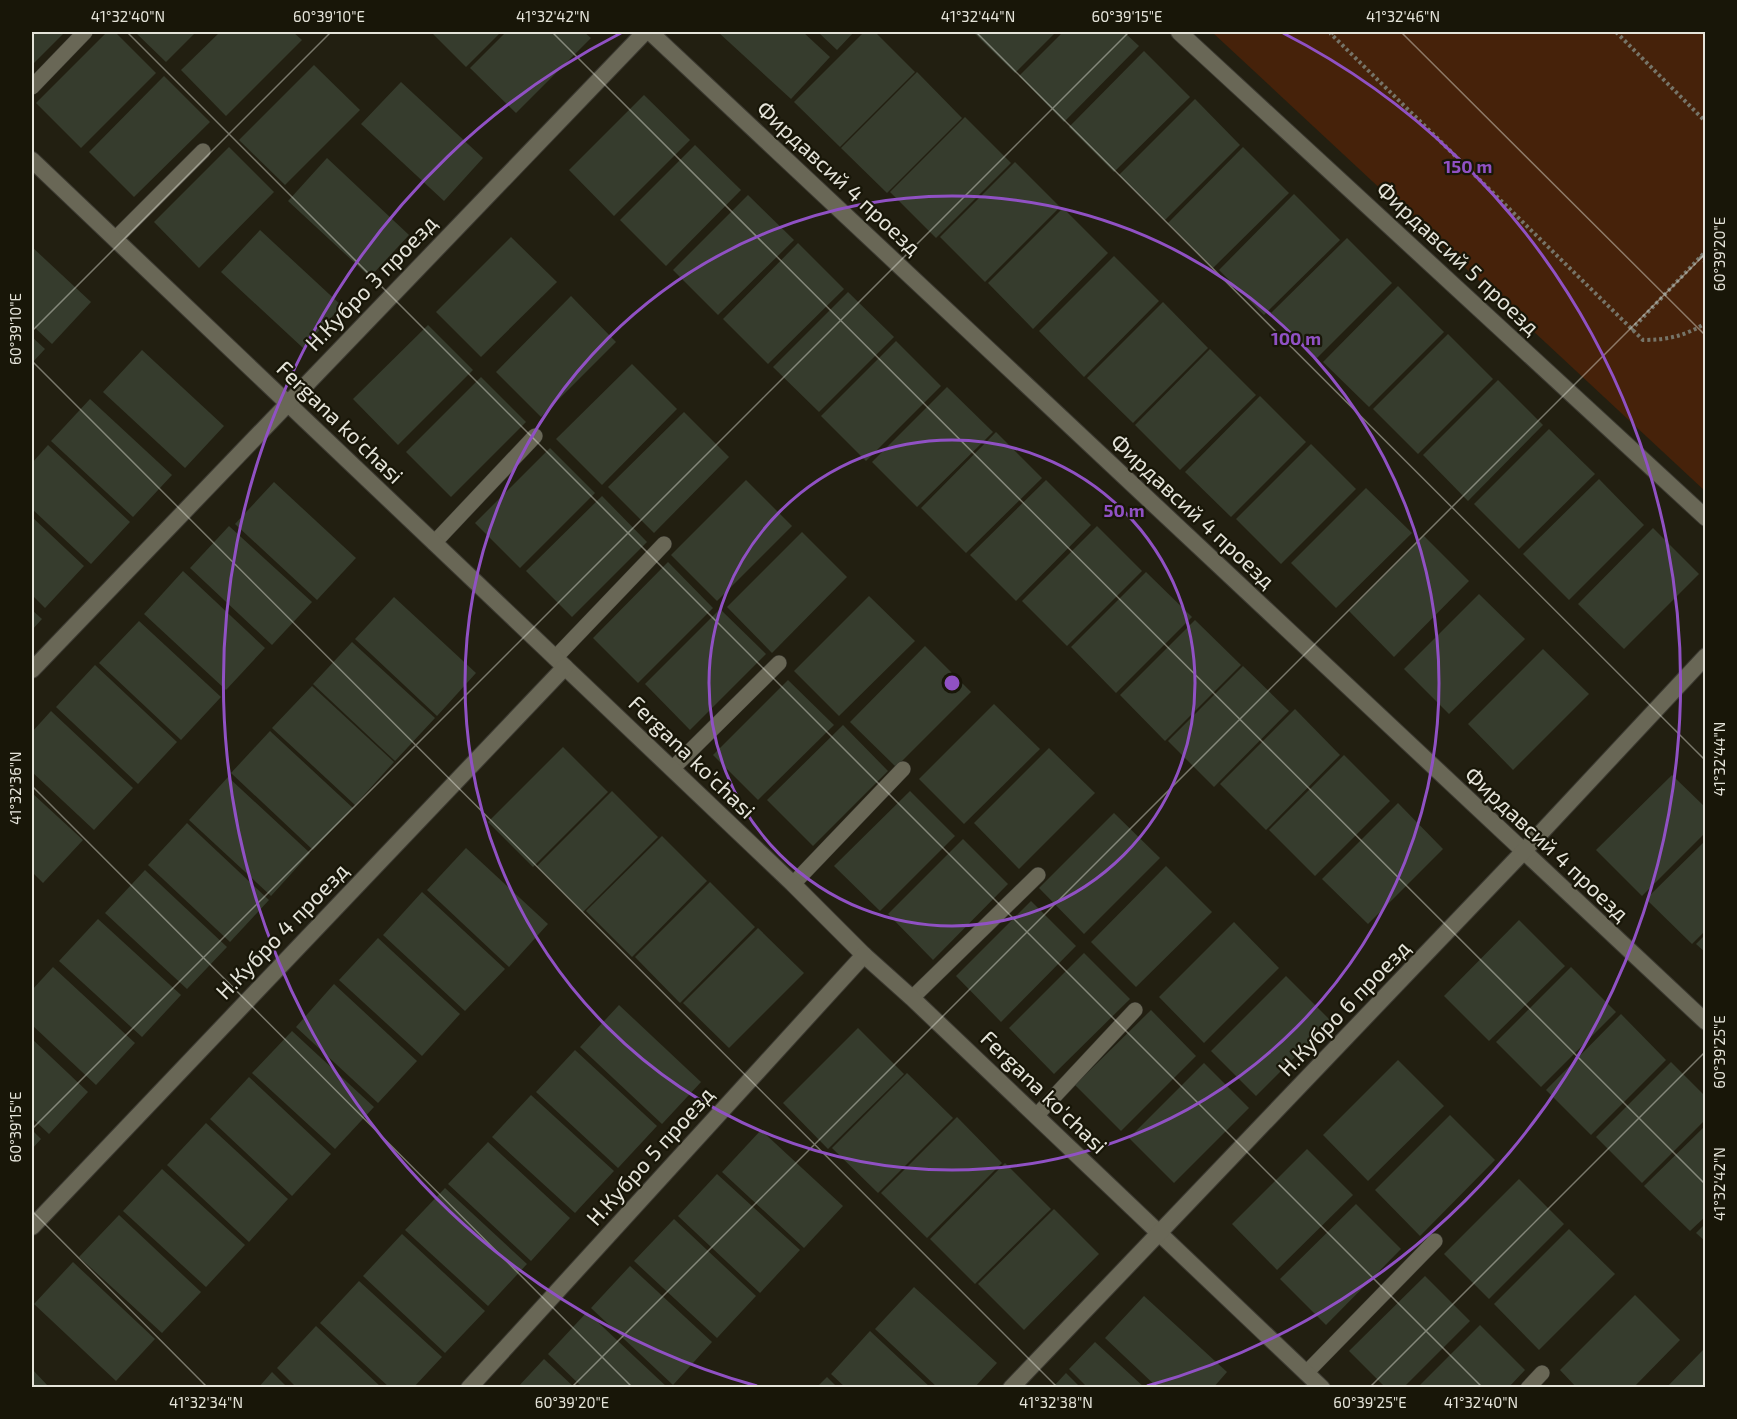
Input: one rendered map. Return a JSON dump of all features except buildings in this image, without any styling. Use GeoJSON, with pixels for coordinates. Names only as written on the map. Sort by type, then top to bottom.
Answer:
{"type":"FeatureCollection","features":[{"type":"Feature","properties":{"kind":"street","name":"Н.Кубро 3 проезд"},"geometry":{"type":"LineString","coordinates":[[32,670],[645,32]]}},
{"type":"Feature","properties":{"kind":"street","name":"Фирдавсий 4 проезд"},"geometry":{"type":"LineString","coordinates":[[650,32],[1706,1022]]}},
{"type":"Feature","properties":{"kind":"street","name":"Фирдавсий 5 проезд"},"geometry":{"type":"LineString","coordinates":[[1179,32],[1706,518]]}},
{"type":"Feature","properties":{"kind":"street","name":"Fergana ko'chasi"},"geometry":{"type":"LineString","coordinates":[[32,160],[793,884],[864,955],[1322,1388]]}},
{"type":"Feature","properties":{"kind":"street","name":"Н.Кубро 6 проезд"},"geometry":{"type":"LineString","coordinates":[[1011,1388],[1523,852],[1706,656]]}},
{"type":"Feature","properties":{"kind":"street","name":"Н.Кубро 4 проезд"},"geometry":{"type":"LineString","coordinates":[[32,1227],[560,662]]}},
{"type":"Feature","properties":{"kind":"street","name":"Н.Кубро 5 проезд"},"geometry":{"type":"LineString","coordinates":[[469,1388],[864,955]]}},
{"type":"Feature","properties":{"kind":"lane"},"geometry":{"type":"LineString","coordinates":[[32,87],[85,32]]}},
{"type":"Feature","properties":{"kind":"lane"},"geometry":{"type":"LineString","coordinates":[[115,239],[203,152]]}},
{"type":"Feature","properties":{"kind":"lane"},"geometry":{"type":"LineString","coordinates":[[434,543],[535,436]]}},
{"type":"Feature","properties":{"kind":"lane"},"geometry":{"type":"LineString","coordinates":[[560,662],[664,544]]}},
{"type":"Feature","properties":{"kind":"lane"},"geometry":{"type":"LineString","coordinates":[[672,770],[779,663]]}},
{"type":"Feature","properties":{"kind":"lane"},"geometry":{"type":"LineString","coordinates":[[793,884],[903,770]]}},
{"type":"Feature","properties":{"kind":"lane"},"geometry":{"type":"LineString","coordinates":[[912,998],[1038,875]]}},
{"type":"Feature","properties":{"kind":"lane"},"geometry":{"type":"LineString","coordinates":[[1036,1116],[1135,1010]]}},
{"type":"Feature","properties":{"kind":"lane"},"geometry":{"type":"LineString","coordinates":[[1306,1373],[1435,1241]]}},
{"type":"Feature","properties":{"kind":"lane"},"geometry":{"type":"LineString","coordinates":[[1528,1388],[1542,1373]]}},
{"type":"Feature","properties":{"kind":"path"},"geometry":{"type":"LineString","coordinates":[[1333,32],[1331,34],[1630,330],[1643,340],[1667,340],[1689,333],[1706,323]]}},
{"type":"Feature","properties":{"kind":"path"},"geometry":{"type":"LineString","coordinates":[[1616,32],[1706,122]]}},
{"type":"Feature","properties":{"kind":"path"},"geometry":{"type":"LineString","coordinates":[[1630,330],[1706,250]]}},
{"type":"Feature","properties":{"kind":"path"},"geometry":{"type":"LineString","coordinates":[[1700,256],[1706,263]]}},
{"type":"Feature","properties":{"kind":"shaded area"},"geometry":{"type":"Polygon","coordinates":[[[1212,32],[1705,32],[1705,491],[1212,32]]]}}]}
